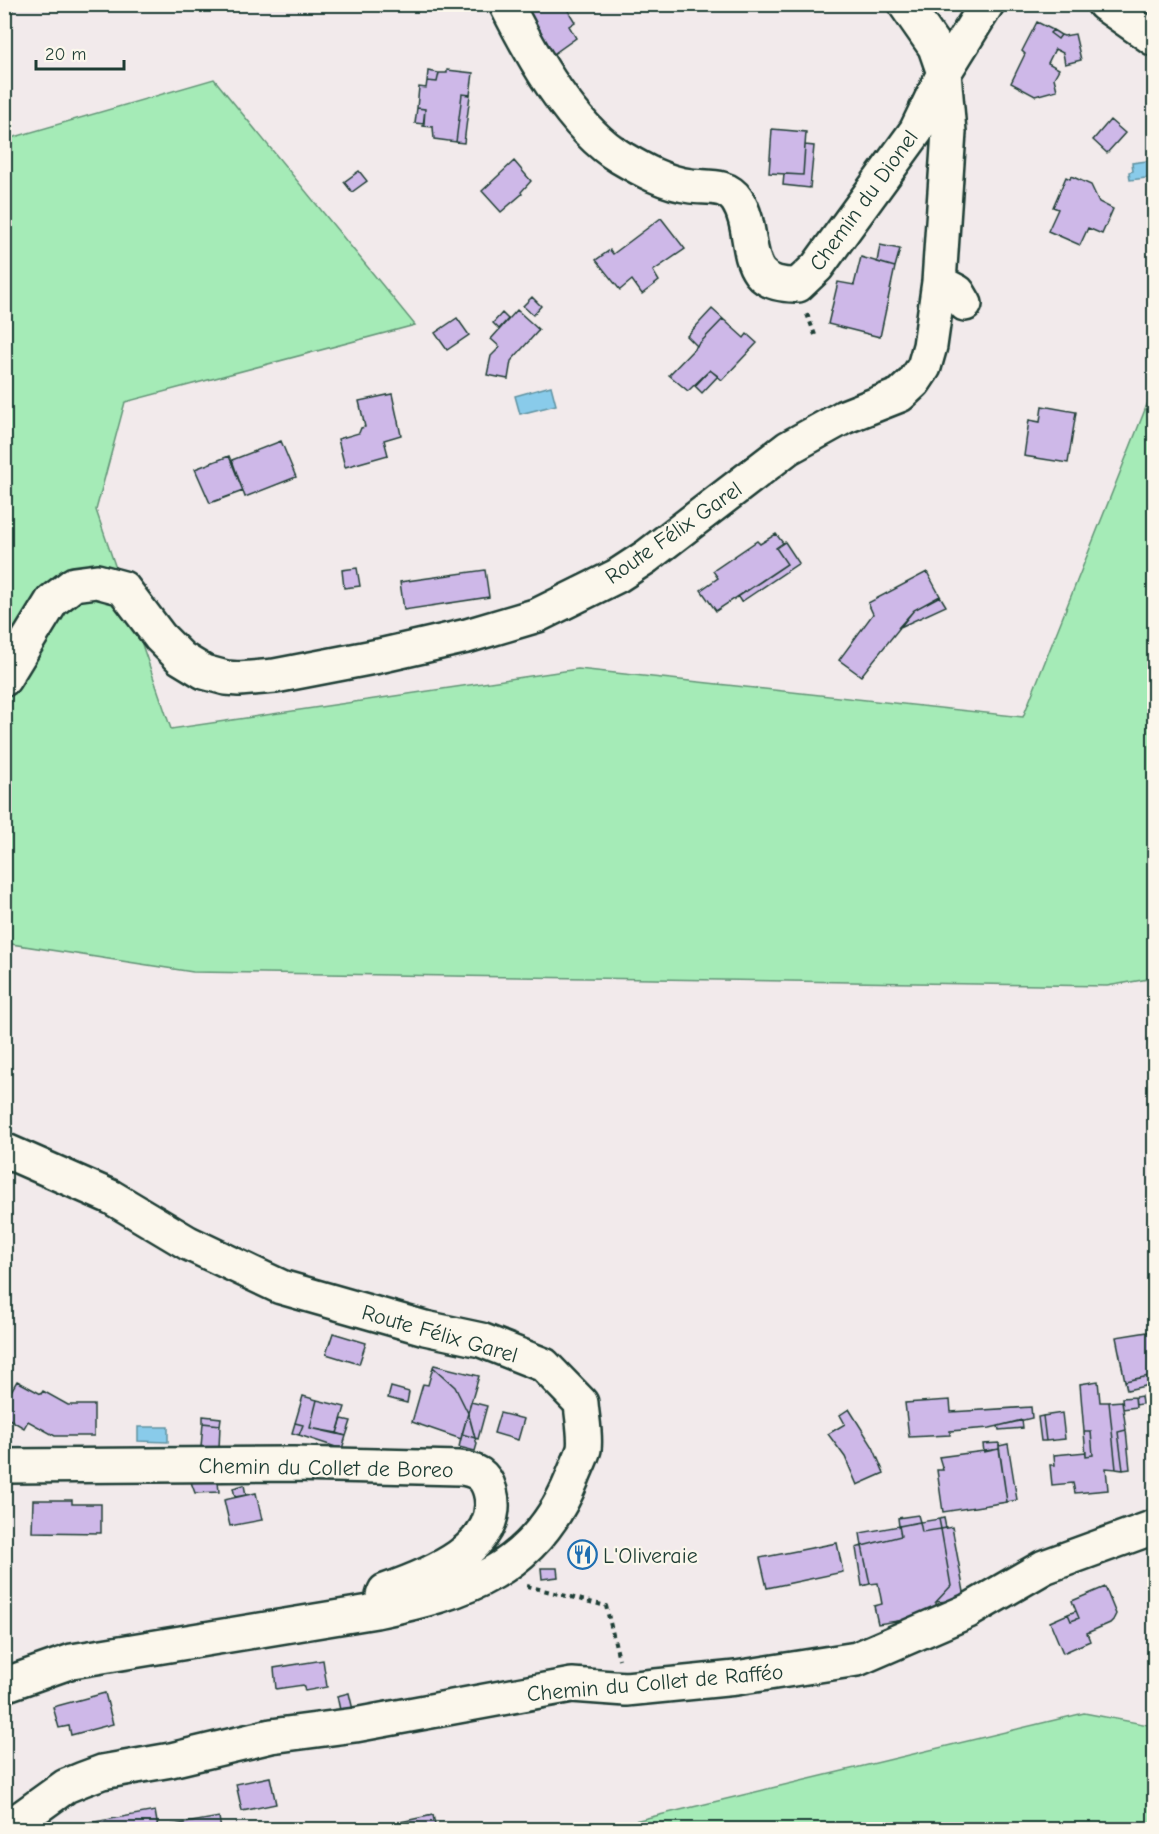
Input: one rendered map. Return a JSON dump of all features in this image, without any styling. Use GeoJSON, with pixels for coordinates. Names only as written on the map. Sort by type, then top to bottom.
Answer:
{"type":"FeatureCollection","features":[{"type":"Feature","properties":{"kind":"street","name":"Chemin du Dionel"},"geometry":{"type":"LineString","coordinates":[[506,4],[550,80],[583,126],[597,141],[618,156],[669,182],[723,188],[737,199],[744,218],[753,262],[765,279],[782,286],[798,285],[817,267],[916,131],[944,73],[987,4]]}},
{"type":"Feature","properties":{"kind":"street","name":"Route Félix Garel"},"geometry":{"type":"LineString","coordinates":[[4,680],[52,601],[74,584],[97,580],[123,588],[160,637],[186,662],[204,672],[226,678],[275,676],[378,656],[467,636],[538,615],[617,576],[646,557],[788,448],[844,417],[900,395],[914,382],[924,367],[930,346],[939,282],[949,132],[944,73],[935,47],[904,4]]}},
{"type":"Feature","properties":{"kind":"street"},"geometry":{"type":"LineString","coordinates":[[1104,4],[1155,39]]}},
{"type":"Feature","properties":{"kind":"street"},"geometry":{"type":"LineString","coordinates":[[939,282],[958,292],[965,304]]}},
{"type":"Feature","properties":{"kind":"street","name":"Route Félix Garel"},"geometry":{"type":"LineString","coordinates":[[4,1150],[111,1197],[188,1243],[281,1287],[425,1328],[481,1340],[544,1365],[581,1403],[584,1448],[563,1500],[536,1541],[488,1576],[459,1590],[415,1603],[376,1611],[72,1661],[4,1685]]}},
{"type":"Feature","properties":{"kind":"street","name":"Chemin du Collet de Boreo"},"geometry":{"type":"LineString","coordinates":[[4,1466],[293,1464],[460,1467],[476,1470],[487,1480],[492,1498],[489,1519],[480,1538],[461,1556],[440,1568],[414,1581],[385,1591],[376,1611]]}},
{"type":"Feature","properties":{"kind":"street","name":"Chemin du Collet de Rafféo"},"geometry":{"type":"LineString","coordinates":[[5,1830],[66,1786],[102,1772],[171,1760],[271,1736],[355,1725],[572,1685],[626,1689],[736,1678],[857,1659],[968,1611],[1044,1567],[1155,1527]]}},
{"type":"Feature","properties":{"kind":"path"},"geometry":{"type":"LineString","coordinates":[[488,1576],[606,1606],[626,1689]]}},
{"type":"Feature","properties":{"kind":"green space"},"geometry":{"type":"Polygon","coordinates":[[[214,79],[415,325],[125,402],[96,510],[171,729],[578,669],[1023,717],[1154,387],[1154,978],[1107,986],[193,972],[5,943],[4,140],[214,79]]]}},
{"type":"Feature","properties":{"kind":"green space"},"geometry":{"type":"Polygon","coordinates":[[[1084,1713],[1154,1726],[1154,1829],[601,1829],[1084,1713]]]}},
{"type":"Feature","properties":{"kind":"water"},"geometry":{"type":"Polygon","coordinates":[[[1154,160],[1154,177],[1130,180],[1129,172],[1133,171],[1132,163],[1154,160]]]}},
{"type":"Feature","properties":{"kind":"water"},"geometry":{"type":"Polygon","coordinates":[[[551,386],[556,405],[520,414],[515,396],[551,386]]]}},
{"type":"Feature","properties":{"kind":"water"},"geometry":{"type":"Polygon","coordinates":[[[138,1427],[168,1427],[168,1442],[138,1441],[138,1427]]]}},
{"type":"Feature","properties":{"kind":"building"},"geometry":{"type":"Polygon","coordinates":[[[9,4],[17,4],[11,12],[6,8],[9,4]]]}},
{"type":"Feature","properties":{"kind":"building"},"geometry":{"type":"Polygon","coordinates":[[[530,4],[564,4],[575,22],[569,26],[576,38],[545,60],[513,16],[530,4]]]}},
{"type":"Feature","properties":{"kind":"building"},"geometry":{"type":"Polygon","coordinates":[[[1037,22],[1053,30],[1050,33],[1058,39],[1061,35],[1075,34],[1081,60],[1065,64],[1063,53],[1055,49],[1048,63],[1059,69],[1054,78],[1057,90],[1035,96],[1011,83],[1025,54],[1022,51],[1037,22]]]}},
{"type":"Feature","properties":{"kind":"building"},"geometry":{"type":"Polygon","coordinates":[[[1053,30],[1061,35],[1058,39],[1050,33],[1053,30]]]}},
{"type":"Feature","properties":{"kind":"building"},"geometry":{"type":"Polygon","coordinates":[[[447,70],[473,73],[470,95],[462,94],[456,142],[434,139],[433,127],[423,126],[425,109],[417,108],[419,87],[426,88],[427,81],[437,82],[439,73],[447,73],[447,70]]]}},
{"type":"Feature","properties":{"kind":"building"},"geometry":{"type":"Polygon","coordinates":[[[428,71],[439,73],[437,82],[427,81],[428,71]]]}},
{"type":"Feature","properties":{"kind":"building"},"geometry":{"type":"Polygon","coordinates":[[[462,94],[470,95],[464,143],[456,142],[462,94]]]}},
{"type":"Feature","properties":{"kind":"building"},"geometry":{"type":"Polygon","coordinates":[[[417,108],[425,109],[424,124],[415,123],[417,108]]]}},
{"type":"Feature","properties":{"kind":"building"},"geometry":{"type":"Polygon","coordinates":[[[1110,120],[1125,133],[1107,153],[1093,140],[1110,120]]]}},
{"type":"Feature","properties":{"kind":"building"},"geometry":{"type":"Polygon","coordinates":[[[772,129],[806,132],[803,175],[769,173],[772,129]]]}},
{"type":"Feature","properties":{"kind":"building"},"geometry":{"type":"Polygon","coordinates":[[[805,145],[814,146],[810,188],[783,185],[784,174],[803,175],[805,145]]]}},
{"type":"Feature","properties":{"kind":"building"},"geometry":{"type":"Polygon","coordinates":[[[514,161],[531,181],[521,192],[522,194],[501,212],[482,191],[514,161]]]}},
{"type":"Feature","properties":{"kind":"building"},"geometry":{"type":"Polygon","coordinates":[[[359,171],[367,181],[352,192],[344,182],[359,171]]]}},
{"type":"Feature","properties":{"kind":"building"},"geometry":{"type":"Polygon","coordinates":[[[1071,176],[1091,185],[1099,202],[1113,209],[1102,234],[1088,228],[1080,245],[1048,231],[1058,209],[1053,207],[1066,177],[1070,179],[1071,176]]]}},
{"type":"Feature","properties":{"kind":"building"},"geometry":{"type":"Polygon","coordinates":[[[661,218],[685,249],[653,271],[659,281],[642,294],[632,280],[620,290],[596,260],[610,250],[613,254],[661,218]]]}},
{"type":"Feature","properties":{"kind":"building"},"geometry":{"type":"Polygon","coordinates":[[[880,245],[900,249],[895,267],[877,262],[880,245]]]}},
{"type":"Feature","properties":{"kind":"building"},"geometry":{"type":"Polygon","coordinates":[[[861,257],[895,267],[880,337],[828,324],[838,282],[854,285],[861,257]]]}},
{"type":"Feature","properties":{"kind":"building"},"geometry":{"type":"Polygon","coordinates":[[[532,297],[541,306],[533,315],[523,306],[532,297]]]}},
{"type":"Feature","properties":{"kind":"building"},"geometry":{"type":"Polygon","coordinates":[[[712,309],[723,319],[697,346],[687,336],[712,309]]]}},
{"type":"Feature","properties":{"kind":"building"},"geometry":{"type":"Polygon","coordinates":[[[517,310],[539,330],[511,361],[508,379],[487,375],[491,356],[500,347],[491,339],[517,310]]]}},
{"type":"Feature","properties":{"kind":"building"},"geometry":{"type":"Polygon","coordinates":[[[502,313],[508,319],[499,329],[493,323],[502,313]]]}},
{"type":"Feature","properties":{"kind":"building"},"geometry":{"type":"Polygon","coordinates":[[[457,318],[469,335],[447,350],[435,333],[457,318]]]}},
{"type":"Feature","properties":{"kind":"building"},"geometry":{"type":"Polygon","coordinates":[[[723,319],[744,338],[747,334],[757,343],[722,380],[710,370],[688,391],[669,375],[723,319]]]}},
{"type":"Feature","properties":{"kind":"building"},"geometry":{"type":"Polygon","coordinates":[[[710,370],[718,376],[702,393],[695,386],[710,370]]]}},
{"type":"Feature","properties":{"kind":"building"},"geometry":{"type":"Polygon","coordinates":[[[392,394],[401,435],[384,440],[388,455],[345,467],[338,439],[359,433],[361,428],[365,427],[359,401],[392,394]]]}},
{"type":"Feature","properties":{"kind":"building"},"geometry":{"type":"Polygon","coordinates":[[[1042,406],[1076,412],[1068,463],[1024,456],[1029,420],[1040,422],[1042,406]]]}},
{"type":"Feature","properties":{"kind":"building"},"geometry":{"type":"Polygon","coordinates":[[[281,441],[296,477],[245,497],[232,460],[281,441]]]}},
{"type":"Feature","properties":{"kind":"building"},"geometry":{"type":"Polygon","coordinates":[[[229,456],[243,491],[210,503],[195,469],[229,456]]]}},
{"type":"Feature","properties":{"kind":"building"},"geometry":{"type":"Polygon","coordinates":[[[776,534],[783,543],[776,548],[787,564],[716,611],[701,590],[718,578],[713,571],[757,541],[760,544],[776,534]]]}},
{"type":"Feature","properties":{"kind":"building"},"geometry":{"type":"Polygon","coordinates":[[[785,542],[799,563],[741,602],[738,597],[787,564],[776,548],[785,542]]]}},
{"type":"Feature","properties":{"kind":"building"},"geometry":{"type":"Polygon","coordinates":[[[357,568],[360,586],[344,588],[342,570],[357,568]]]}},
{"type":"Feature","properties":{"kind":"building"},"geometry":{"type":"Polygon","coordinates":[[[485,570],[489,597],[404,610],[400,582],[485,570]]]}},
{"type":"Feature","properties":{"kind":"building"},"geometry":{"type":"Polygon","coordinates":[[[927,572],[940,596],[914,610],[861,676],[839,660],[873,614],[868,603],[927,572]]]}},
{"type":"Feature","properties":{"kind":"building"},"geometry":{"type":"Polygon","coordinates":[[[940,596],[946,606],[898,628],[914,610],[940,596]]]}},
{"type":"Feature","properties":{"kind":"building"},"geometry":{"type":"Polygon","coordinates":[[[1154,1331],[1154,1375],[1125,1381],[1116,1337],[1154,1331]]]}},
{"type":"Feature","properties":{"kind":"building"},"geometry":{"type":"Polygon","coordinates":[[[333,1333],[366,1343],[359,1364],[326,1354],[333,1333]]]}},
{"type":"Feature","properties":{"kind":"building"},"geometry":{"type":"Polygon","coordinates":[[[434,1365],[479,1376],[468,1413],[455,1387],[433,1367],[434,1365]]]}},
{"type":"Feature","properties":{"kind":"building"},"geometry":{"type":"Polygon","coordinates":[[[433,1367],[455,1387],[468,1413],[461,1439],[412,1422],[423,1384],[428,1385],[433,1367]]]}},
{"type":"Feature","properties":{"kind":"building"},"geometry":{"type":"Polygon","coordinates":[[[1154,1375],[1154,1384],[1127,1390],[1125,1381],[1154,1375]]]}},
{"type":"Feature","properties":{"kind":"building"},"geometry":{"type":"Polygon","coordinates":[[[17,1381],[41,1394],[43,1391],[68,1405],[94,1405],[94,1436],[55,1436],[28,1421],[24,1428],[4,1416],[4,1403],[17,1381]]]}},
{"type":"Feature","properties":{"kind":"building"},"geometry":{"type":"Polygon","coordinates":[[[1098,1381],[1100,1402],[1109,1402],[1116,1469],[1106,1468],[1108,1490],[1075,1493],[1073,1483],[1052,1485],[1050,1465],[1055,1465],[1054,1455],[1086,1452],[1086,1456],[1093,1455],[1091,1432],[1084,1432],[1080,1384],[1098,1381]]]}},
{"type":"Feature","properties":{"kind":"building"},"geometry":{"type":"Polygon","coordinates":[[[391,1387],[409,1392],[407,1403],[388,1398],[391,1387]]]}},
{"type":"Feature","properties":{"kind":"building"},"geometry":{"type":"Polygon","coordinates":[[[303,1396],[317,1400],[310,1428],[346,1436],[342,1449],[299,1435],[303,1425],[295,1423],[303,1396]]]}},
{"type":"Feature","properties":{"kind":"building"},"geometry":{"type":"Polygon","coordinates":[[[1141,1396],[1142,1404],[1136,1405],[1135,1397],[1141,1396]]]}},
{"type":"Feature","properties":{"kind":"building"},"geometry":{"type":"Polygon","coordinates":[[[1135,1397],[1136,1407],[1123,1409],[1122,1398],[1135,1397]]]}},
{"type":"Feature","properties":{"kind":"building"},"geometry":{"type":"Polygon","coordinates":[[[317,1400],[345,1407],[337,1433],[310,1428],[317,1400]]]}},
{"type":"Feature","properties":{"kind":"building"},"geometry":{"type":"Polygon","coordinates":[[[950,1400],[951,1412],[1031,1407],[1032,1418],[990,1428],[950,1431],[950,1435],[909,1437],[905,1403],[950,1400]]]}},
{"type":"Feature","properties":{"kind":"building"},"geometry":{"type":"Polygon","coordinates":[[[1122,1401],[1126,1430],[1118,1432],[1123,1470],[1116,1469],[1109,1402],[1122,1401]]]}},
{"type":"Feature","properties":{"kind":"building"},"geometry":{"type":"Polygon","coordinates":[[[471,1402],[487,1406],[478,1439],[475,1438],[468,1413],[471,1402]]]}},
{"type":"Feature","properties":{"kind":"building"},"geometry":{"type":"Polygon","coordinates":[[[849,1409],[873,1447],[884,1473],[857,1485],[845,1457],[828,1434],[845,1424],[840,1415],[849,1409]]]}},
{"type":"Feature","properties":{"kind":"building"},"geometry":{"type":"Polygon","coordinates":[[[468,1413],[470,1419],[475,1438],[462,1434],[468,1413]]]}},
{"type":"Feature","properties":{"kind":"building"},"geometry":{"type":"Polygon","coordinates":[[[500,1413],[524,1419],[518,1440],[494,1433],[500,1413]]]}},
{"type":"Feature","properties":{"kind":"building"},"geometry":{"type":"Polygon","coordinates":[[[1062,1413],[1065,1439],[1046,1441],[1043,1416],[1062,1413]]]}},
{"type":"Feature","properties":{"kind":"building"},"geometry":{"type":"Polygon","coordinates":[[[203,1416],[221,1418],[220,1425],[203,1423],[203,1416]]]}},
{"type":"Feature","properties":{"kind":"building"},"geometry":{"type":"Polygon","coordinates":[[[1043,1416],[1046,1441],[1041,1441],[1038,1417],[1043,1416]]]}},
{"type":"Feature","properties":{"kind":"building"},"geometry":{"type":"Polygon","coordinates":[[[342,1419],[351,1421],[346,1436],[337,1433],[342,1419]]]}},
{"type":"Feature","properties":{"kind":"building"},"geometry":{"type":"Polygon","coordinates":[[[1022,1420],[1023,1428],[999,1430],[998,1426],[1022,1420]]]}},
{"type":"Feature","properties":{"kind":"building"},"geometry":{"type":"Polygon","coordinates":[[[203,1423],[220,1425],[219,1449],[201,1447],[203,1423]]]}},
{"type":"Feature","properties":{"kind":"building"},"geometry":{"type":"Polygon","coordinates":[[[295,1423],[303,1425],[299,1435],[292,1433],[295,1423]]]}},
{"type":"Feature","properties":{"kind":"building"},"geometry":{"type":"Polygon","coordinates":[[[1126,1430],[1130,1469],[1123,1470],[1118,1432],[1126,1430]]]}},
{"type":"Feature","properties":{"kind":"building"},"geometry":{"type":"Polygon","coordinates":[[[1084,1432],[1091,1432],[1093,1455],[1086,1456],[1084,1432]]]}},
{"type":"Feature","properties":{"kind":"building"},"geometry":{"type":"Polygon","coordinates":[[[462,1434],[475,1438],[477,1444],[475,1451],[459,1447],[462,1434]]]}},
{"type":"Feature","properties":{"kind":"building"},"geometry":{"type":"Polygon","coordinates":[[[999,1443],[999,1449],[984,1452],[983,1444],[999,1443]]]}},
{"type":"Feature","properties":{"kind":"building"},"geometry":{"type":"Polygon","coordinates":[[[1008,1444],[1017,1500],[1007,1502],[999,1446],[1008,1444]]]}},
{"type":"Feature","properties":{"kind":"building"},"geometry":{"type":"Polygon","coordinates":[[[999,1449],[1007,1502],[943,1512],[937,1470],[943,1470],[939,1457],[999,1449]]]}},
{"type":"Feature","properties":{"kind":"building"},"geometry":{"type":"Polygon","coordinates":[[[217,1471],[219,1492],[195,1493],[188,1474],[217,1471]]]}},
{"type":"Feature","properties":{"kind":"building"},"geometry":{"type":"Polygon","coordinates":[[[244,1485],[246,1495],[235,1497],[233,1488],[244,1485]]]}},
{"type":"Feature","properties":{"kind":"building"},"geometry":{"type":"Polygon","coordinates":[[[256,1493],[262,1520],[230,1526],[224,1500],[256,1493]]]}},
{"type":"Feature","properties":{"kind":"building"},"geometry":{"type":"Polygon","coordinates":[[[33,1500],[72,1500],[72,1504],[101,1504],[101,1533],[32,1532],[33,1500]]]}},
{"type":"Feature","properties":{"kind":"building"},"geometry":{"type":"Polygon","coordinates":[[[918,1515],[920,1522],[899,1526],[898,1518],[918,1515]]]}},
{"type":"Feature","properties":{"kind":"building"},"geometry":{"type":"Polygon","coordinates":[[[944,1518],[946,1528],[941,1529],[939,1519],[944,1518]]]}},
{"type":"Feature","properties":{"kind":"building"},"geometry":{"type":"Polygon","coordinates":[[[939,1519],[941,1529],[922,1532],[920,1522],[939,1519]]]}},
{"type":"Feature","properties":{"kind":"building"},"geometry":{"type":"Polygon","coordinates":[[[920,1522],[922,1532],[941,1529],[951,1586],[936,1602],[937,1615],[878,1624],[874,1606],[882,1604],[878,1583],[870,1584],[862,1546],[901,1536],[899,1526],[920,1522]]]}},
{"type":"Feature","properties":{"kind":"building"},"geometry":{"type":"Polygon","coordinates":[[[899,1526],[901,1536],[862,1546],[860,1533],[899,1526]]]}},
{"type":"Feature","properties":{"kind":"building"},"geometry":{"type":"Polygon","coordinates":[[[952,1527],[964,1592],[952,1601],[936,1602],[951,1586],[941,1529],[952,1527]]]}},
{"type":"Feature","properties":{"kind":"building"},"geometry":{"type":"Polygon","coordinates":[[[837,1543],[843,1572],[767,1588],[760,1558],[837,1543]]]}},
{"type":"Feature","properties":{"kind":"building"},"geometry":{"type":"Polygon","coordinates":[[[862,1546],[870,1584],[862,1586],[856,1548],[862,1546]]]}},
{"type":"Feature","properties":{"kind":"building"},"geometry":{"type":"Polygon","coordinates":[[[541,1568],[557,1568],[558,1577],[542,1579],[541,1568]]]}},
{"type":"Feature","properties":{"kind":"building"},"geometry":{"type":"Polygon","coordinates":[[[1105,1587],[1116,1614],[1113,1620],[1087,1633],[1090,1641],[1063,1653],[1050,1622],[1068,1614],[1071,1621],[1079,1618],[1072,1601],[1105,1587]]]}},
{"type":"Feature","properties":{"kind":"building"},"geometry":{"type":"Polygon","coordinates":[[[1076,1611],[1079,1618],[1071,1621],[1068,1614],[1076,1611]]]}},
{"type":"Feature","properties":{"kind":"building"},"geometry":{"type":"Polygon","coordinates":[[[323,1660],[327,1687],[305,1691],[303,1685],[276,1689],[274,1668],[323,1660]]]}},
{"type":"Feature","properties":{"kind":"building"},"geometry":{"type":"Polygon","coordinates":[[[105,1693],[113,1724],[71,1735],[69,1726],[59,1728],[53,1707],[105,1693]]]}},
{"type":"Feature","properties":{"kind":"building"},"geometry":{"type":"Polygon","coordinates":[[[349,1693],[353,1710],[340,1710],[337,1696],[349,1693]]]}},
{"type":"Feature","properties":{"kind":"building"},"geometry":{"type":"Polygon","coordinates":[[[270,1777],[276,1804],[242,1811],[236,1784],[270,1777]]]}},
{"type":"Feature","properties":{"kind":"building"},"geometry":{"type":"Polygon","coordinates":[[[155,1811],[158,1828],[219,1817],[221,1830],[84,1830],[83,1824],[155,1811]]]}},
{"type":"Feature","properties":{"kind":"building"},"geometry":{"type":"Polygon","coordinates":[[[433,1815],[436,1830],[374,1830],[373,1828],[433,1815]]]}},
{"type":"Feature","properties":{"kind":"place","name":"L'Oliveraie"},"geometry":{"type":"Point","coordinates":[582,1555]}}]}
